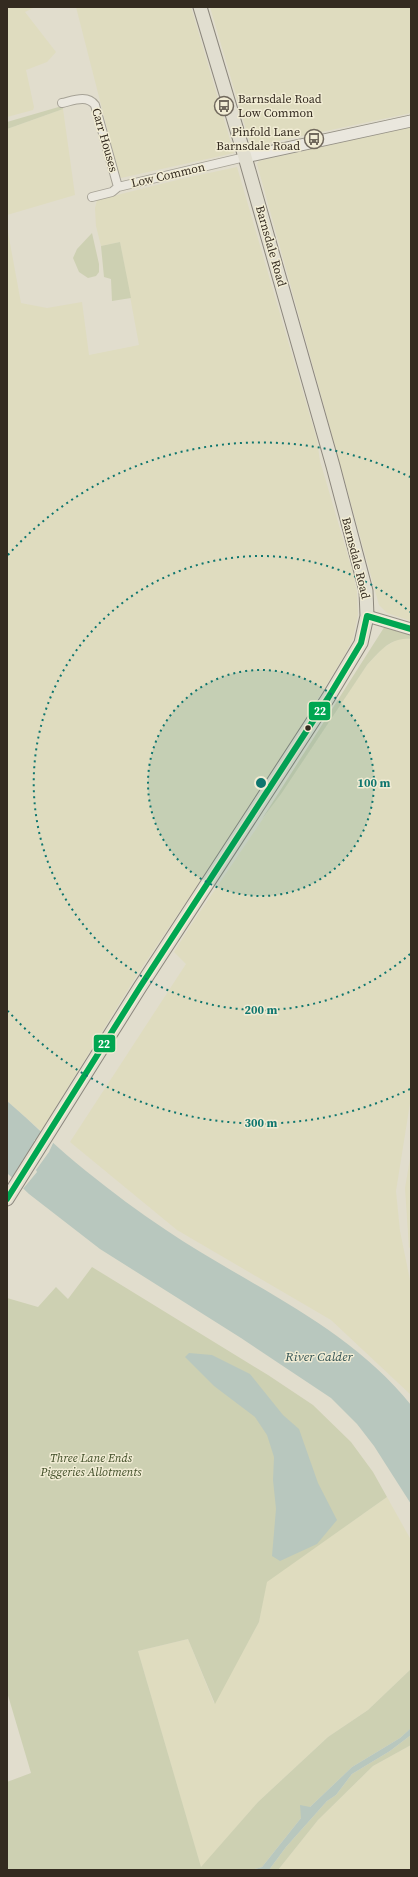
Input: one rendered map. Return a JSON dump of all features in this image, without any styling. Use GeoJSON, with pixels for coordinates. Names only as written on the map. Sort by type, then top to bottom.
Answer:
{"type":"FeatureCollection","features":[{"type":"Feature","properties":{"kind":"main road","name":"Barnsdale Road"},"geometry":{"type":"LineString","coordinates":[[8,1197],[140,987],[328,698],[361,643],[367,616],[368,600],[363,577],[245,157],[200,7]]}},
{"type":"Feature","properties":{"kind":"street","name":"Carr Houses"},"geometry":{"type":"LineString","coordinates":[[62,103],[87,99],[95,105],[118,187]]}},
{"type":"Feature","properties":{"kind":"street"},"geometry":{"type":"LineString","coordinates":[[245,157],[411,121]]}},
{"type":"Feature","properties":{"kind":"street","name":"Low Common"},"geometry":{"type":"LineString","coordinates":[[92,197],[112,192],[118,187],[245,157]]}},
{"type":"Feature","properties":{"kind":"street"},"geometry":{"type":"LineString","coordinates":[[367,616],[411,629]]}},
{"type":"Feature","properties":{"kind":"shaded area"},"geometry":{"type":"Polygon","coordinates":[[[7,7],[35,7],[25,12],[56,52],[47,62],[26,70],[34,107],[33,110],[7,117],[7,7]]]}},
{"type":"Feature","properties":{"kind":"shaded area"},"geometry":{"type":"Polygon","coordinates":[[[76,7],[191,7],[234,153],[121,178],[76,7]]]}},
{"type":"Feature","properties":{"kind":"shaded area"},"geometry":{"type":"Polygon","coordinates":[[[210,7],[411,7],[411,113],[255,146],[250,143],[210,7]]]}},
{"type":"Feature","properties":{"kind":"shaded area"},"geometry":{"type":"Polygon","coordinates":[[[63,109],[75,195],[7,215],[7,129],[63,109]]]}},
{"type":"Feature","properties":{"kind":"shaded area"},"geometry":{"type":"Polygon","coordinates":[[[411,127],[411,621],[387,613],[379,605],[257,164],[259,161],[411,127]]]}},
{"type":"Feature","properties":{"kind":"shaded area"},"geometry":{"type":"Polygon","coordinates":[[[237,167],[317,440],[320,461],[353,573],[357,592],[358,615],[353,639],[344,656],[273,772],[137,975],[41,1131],[7,1101],[7,227],[21,303],[47,308],[82,302],[89,355],[139,345],[120,242],[101,246],[96,226],[95,208],[97,200],[237,167]]]}},
{"type":"Feature","properties":{"kind":"shaded area"},"geometry":{"type":"Polygon","coordinates":[[[398,639],[411,639],[411,1097],[396,1191],[400,1231],[411,1285],[411,1395],[331,1320],[177,1230],[70,1142],[186,964],[174,952],[191,925],[367,665],[383,648],[398,639]]]}},
{"type":"Feature","properties":{"kind":"shaded area"},"geometry":{"type":"Polygon","coordinates":[[[411,1153],[411,1247],[409,1248],[405,1188],[411,1153]]]}},
{"type":"Feature","properties":{"kind":"shaded area"},"geometry":{"type":"Polygon","coordinates":[[[387,1497],[411,1540],[411,1669],[368,1710],[328,1737],[258,1802],[201,1868],[138,1651],[188,1639],[214,1703],[259,1622],[266,1582],[387,1497]]]}},
{"type":"Feature","properties":{"kind":"shaded area"},"geometry":{"type":"Polygon","coordinates":[[[411,1745],[411,1870],[278,1870],[318,1820],[373,1766],[411,1745]]]}},
{"type":"Feature","properties":{"kind":"green space"},"geometry":{"type":"Polygon","coordinates":[[[62,106],[63,109],[7,129],[7,122],[62,106]]]}},
{"type":"Feature","properties":{"kind":"green space"},"geometry":{"type":"Polygon","coordinates":[[[92,233],[99,264],[99,272],[96,276],[88,278],[79,272],[73,258],[77,249],[92,233]]]}},
{"type":"Feature","properties":{"kind":"green space"},"geometry":{"type":"Polygon","coordinates":[[[120,242],[131,298],[112,301],[111,279],[104,277],[101,246],[120,242]]]}},
{"type":"Feature","properties":{"kind":"green space"},"geometry":{"type":"Polygon","coordinates":[[[385,626],[411,635],[411,639],[391,642],[367,665],[281,794],[262,819],[385,626]]]}},
{"type":"Feature","properties":{"kind":"green space","name":"Three Lane Ends Piggeries Allotments"},"geometry":{"type":"Polygon","coordinates":[[[92,1267],[268,1375],[313,1405],[351,1442],[373,1472],[387,1497],[267,1582],[259,1622],[215,1704],[188,1639],[138,1651],[201,1867],[258,1802],[328,1737],[368,1710],[411,1669],[411,1728],[400,1738],[352,1767],[310,1807],[305,1807],[301,1818],[262,1867],[251,1870],[7,1870],[7,1782],[31,1773],[7,1692],[7,1298],[38,1307],[56,1287],[68,1299],[92,1267]]]}},
{"type":"Feature","properties":{"kind":"green space"},"geometry":{"type":"Polygon","coordinates":[[[411,1735],[411,1745],[373,1766],[318,1820],[278,1870],[269,1870],[286,1847],[327,1801],[336,1795],[352,1774],[390,1751],[411,1735]]]}},
{"type":"Feature","properties":{"kind":"water","name":"River Calder"},"geometry":{"type":"Polygon","coordinates":[[[7,1101],[76,1163],[136,1209],[198,1250],[296,1308],[357,1352],[386,1377],[411,1405],[411,1504],[374,1446],[357,1424],[331,1398],[241,1338],[100,1249],[29,1194],[7,1173],[7,1101]]]}},
{"type":"Feature","properties":{"kind":"water"},"geometry":{"type":"Polygon","coordinates":[[[189,1353],[212,1355],[250,1374],[283,1415],[299,1429],[318,1483],[337,1520],[317,1544],[280,1561],[272,1556],[276,1509],[273,1480],[274,1457],[267,1435],[255,1417],[214,1386],[185,1357],[189,1353]]]}},
{"type":"Feature","properties":{"kind":"water"},"geometry":{"type":"Polygon","coordinates":[[[411,1728],[411,1735],[390,1751],[352,1774],[336,1795],[327,1801],[286,1847],[269,1870],[251,1870],[262,1867],[301,1818],[300,1805],[310,1807],[352,1767],[400,1738],[411,1728]]]}},
{"type":"Feature","properties":{"kind":"pier"},"geometry":{"type":"Polygon","coordinates":[[[43,1130],[54,1141],[49,1152],[36,1170],[37,1172],[22,1190],[11,1180],[23,1162],[22,1160],[24,1160],[35,1142],[34,1140],[37,1140],[43,1130]]]}},
{"type":"Feature","properties":{"kind":"transit line","name":"22"},"geometry":{"type":"LineString","coordinates":[[7,1199],[140,987],[328,698],[361,643],[367,616],[411,629]]}},
{"type":"Feature","properties":{"kind":"place","name":"Barnsdale Road Low Common"},"geometry":{"type":"Point","coordinates":[224,106]}},
{"type":"Feature","properties":{"kind":"place","name":"Pinfold Lane Barnsdale Road"},"geometry":{"type":"Point","coordinates":[314,139]}}]}
